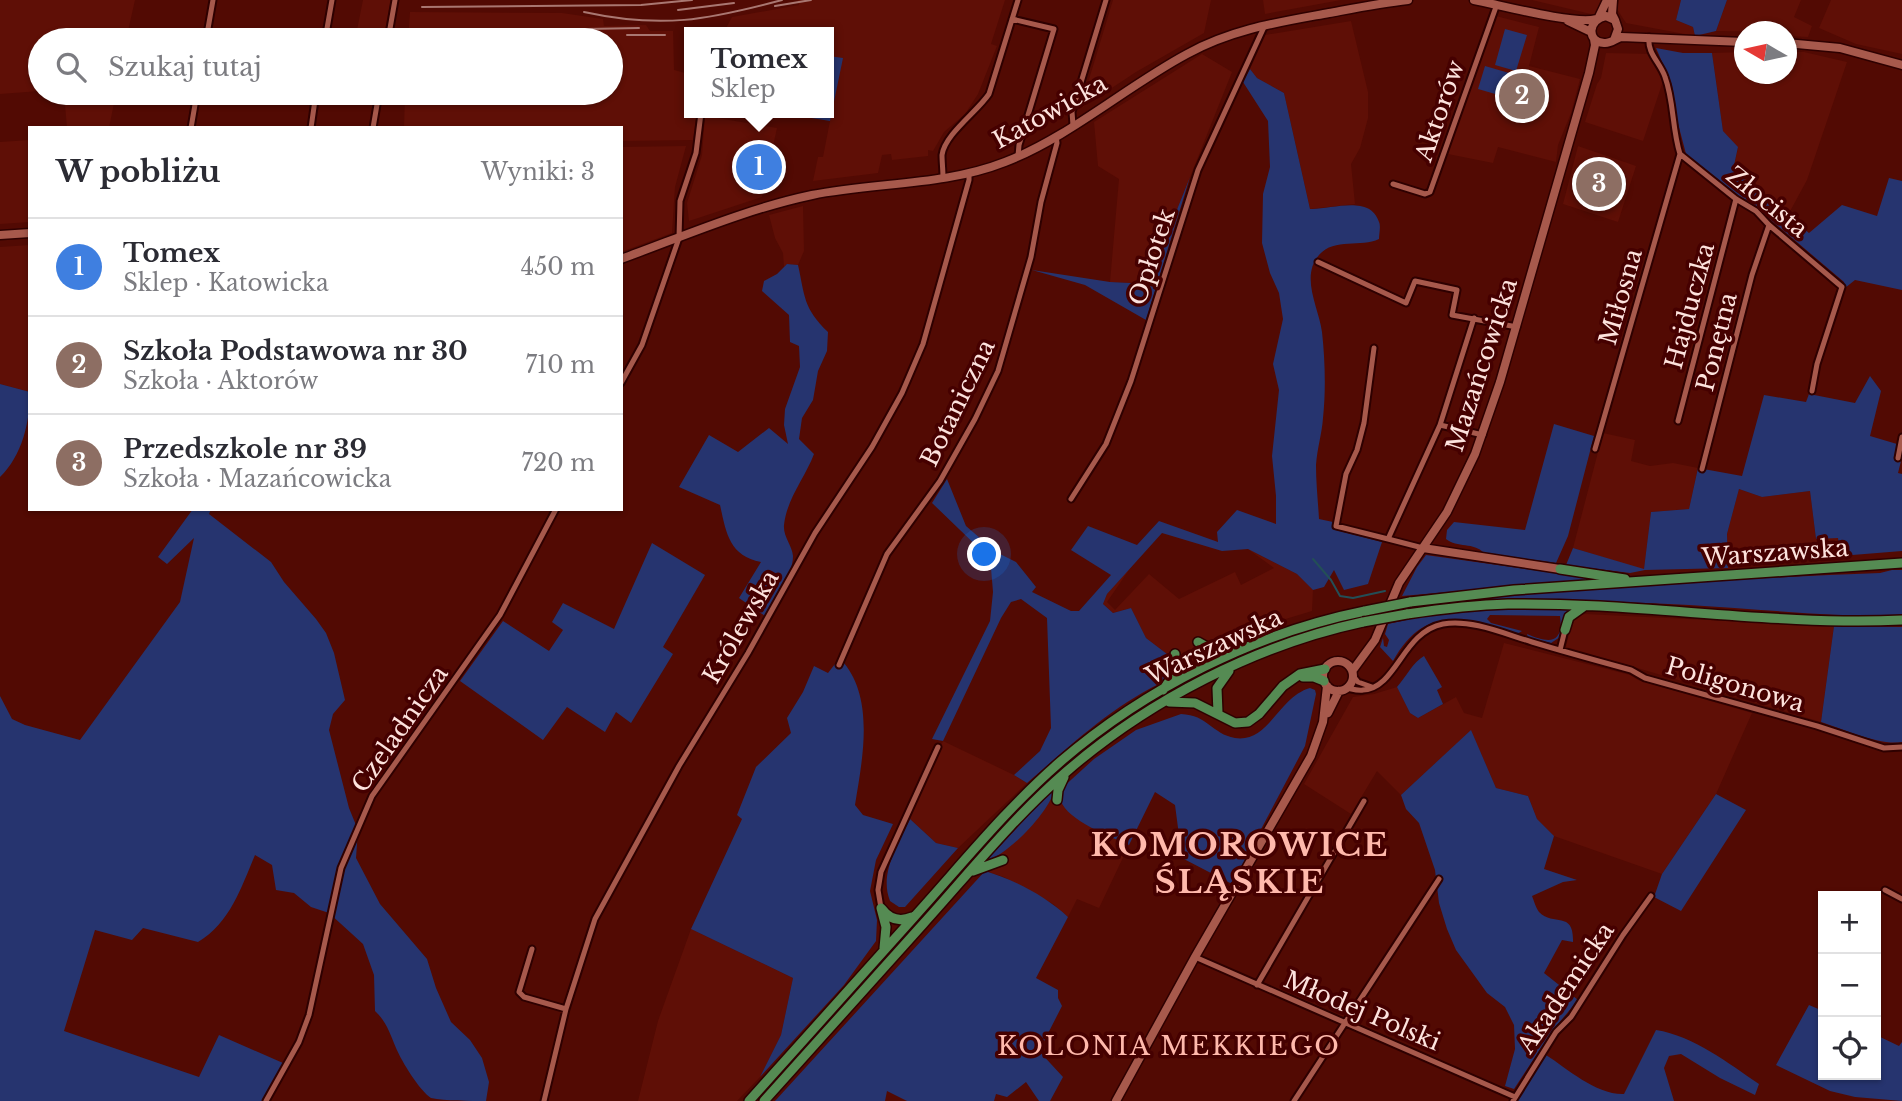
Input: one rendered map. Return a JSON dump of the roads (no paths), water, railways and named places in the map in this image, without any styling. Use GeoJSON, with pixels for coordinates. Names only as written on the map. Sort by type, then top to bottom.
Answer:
{"type":"FeatureCollection","features":[{"type":"Feature","properties":{"kind":"main road","name":"Warszawska"},"geometry":{"type":"LineString","coordinates":[[749,1101],[1008,813],[1043,778],[1115,720],[1234,653],[1314,622],[1410,602],[1493,592],[1902,563]]}},
{"type":"Feature","properties":{"kind":"main road"},"geometry":{"type":"LineString","coordinates":[[1560,569],[1640,582]]}},
{"type":"Feature","properties":{"kind":"main road","name":"Warszawska"},"geometry":{"type":"LineString","coordinates":[[764,1101],[968,873],[1066,772],[1115,734],[1164,703],[1236,665],[1311,636],[1363,622],[1454,607],[1507,604],[1821,619],[1902,620]]}},
{"type":"Feature","properties":{"kind":"main road"},"geometry":{"type":"LineString","coordinates":[[1565,630],[1569,617],[1584,607]]}},
{"type":"Feature","properties":{"kind":"main road"},"geometry":{"type":"LineString","coordinates":[[1198,642],[1216,652],[1234,653]]}},
{"type":"Feature","properties":{"kind":"main road"},"geometry":{"type":"LineString","coordinates":[[1163,691],[1172,677],[1175,654]]}},
{"type":"Feature","properties":{"kind":"main road"},"geometry":{"type":"LineString","coordinates":[[1218,713],[1215,696],[1217,688],[1222,678],[1236,665]]}},
{"type":"Feature","properties":{"kind":"main road"},"geometry":{"type":"LineString","coordinates":[[1164,703],[1195,703],[1235,723],[1248,722],[1259,714],[1283,686],[1305,673],[1325,669]]}},
{"type":"Feature","properties":{"kind":"main road"},"geometry":{"type":"LineString","coordinates":[[1294,679],[1310,677],[1326,684]]}},
{"type":"Feature","properties":{"kind":"main road"},"geometry":{"type":"LineString","coordinates":[[1057,800],[1058,790],[1066,772]]}},
{"type":"Feature","properties":{"kind":"main road"},"geometry":{"type":"LineString","coordinates":[[968,873],[1003,860]]}},
{"type":"Feature","properties":{"kind":"main road"},"geometry":{"type":"LineString","coordinates":[[881,908],[889,917],[899,920],[910,918],[919,911]]}},
{"type":"Feature","properties":{"kind":"main road"},"geometry":{"type":"LineString","coordinates":[[881,908],[887,932],[882,953]]}},
{"type":"Feature","properties":{"kind":"street"},"geometry":{"type":"LineString","coordinates":[[208,28],[213,0]]}},
{"type":"Feature","properties":{"kind":"street"},"geometry":{"type":"LineString","coordinates":[[327,28],[332,0]]}},
{"type":"Feature","properties":{"kind":"street"},"geometry":{"type":"LineString","coordinates":[[390,28],[395,0]]}},
{"type":"Feature","properties":{"kind":"street"},"geometry":{"type":"LineString","coordinates":[[943,177],[942,153],[949,139],[989,94],[1018,0]]}},
{"type":"Feature","properties":{"kind":"street"},"geometry":{"type":"LineString","coordinates":[[1073,125],[1072,111],[1106,0]]}},
{"type":"Feature","properties":{"kind":"street","name":"Katowicka"},"geometry":{"type":"LineString","coordinates":[[623,259],[739,214],[814,195],[969,173],[1018,156],[1209,42],[1265,25],[1408,0]]}},
{"type":"Feature","properties":{"kind":"street"},"geometry":{"type":"LineString","coordinates":[[1474,0],[1556,17],[1590,21],[1606,16],[1616,22]]}},
{"type":"Feature","properties":{"kind":"street"},"geometry":{"type":"LineString","coordinates":[[1593,36],[1592,25],[1608,0]]}},
{"type":"Feature","properties":{"kind":"street"},"geometry":{"type":"LineString","coordinates":[[1613,0],[1612,14],[1621,29],[1649,37]]}},
{"type":"Feature","properties":{"kind":"street","name":"Aktorów"},"geometry":{"type":"LineString","coordinates":[[1394,184],[1425,194],[1430,192],[1497,4]]}},
{"type":"Feature","properties":{"kind":"street"},"geometry":{"type":"LineString","coordinates":[[1556,17],[1593,36],[1610,41],[1620,37],[1649,37],[1698,42],[1734,42]]}},
{"type":"Feature","properties":{"kind":"street"},"geometry":{"type":"LineString","coordinates":[[1012,19],[1054,29],[1018,156]]}},
{"type":"Feature","properties":{"kind":"street"},"geometry":{"type":"LineString","coordinates":[[1610,41],[1617,34],[1616,22]]}},
{"type":"Feature","properties":{"kind":"street","name":"Opłotek"},"geometry":{"type":"LineString","coordinates":[[1071,499],[1107,444],[1131,381],[1198,170],[1265,25]]}},
{"type":"Feature","properties":{"kind":"street","name":"Mazańcowicka"},"geometry":{"type":"LineString","coordinates":[[1353,674],[1378,634],[1388,604],[1399,583],[1457,493],[1483,435],[1590,73],[1595,45],[1593,36]]}},
{"type":"Feature","properties":{"kind":"street"},"geometry":{"type":"LineString","coordinates":[[1649,37],[1649,50],[1663,71],[1668,86],[1680,154]]}},
{"type":"Feature","properties":{"kind":"street","name":"Mazańcowicka"},"geometry":{"type":"LineString","coordinates":[[1590,73],[1610,41]]}},
{"type":"Feature","properties":{"kind":"street"},"geometry":{"type":"LineString","coordinates":[[1797,44],[1840,48],[1902,65]]}},
{"type":"Feature","properties":{"kind":"street"},"geometry":{"type":"LineString","coordinates":[[191,126],[195,105]]}},
{"type":"Feature","properties":{"kind":"street"},"geometry":{"type":"LineString","coordinates":[[311,126],[314,105]]}},
{"type":"Feature","properties":{"kind":"street"},"geometry":{"type":"LineString","coordinates":[[373,126],[377,105]]}},
{"type":"Feature","properties":{"kind":"street"},"geometry":{"type":"LineString","coordinates":[[623,379],[642,345],[680,238],[680,201],[696,153],[700,118]]}},
{"type":"Feature","properties":{"kind":"street","name":"Botaniczna"},"geometry":{"type":"LineString","coordinates":[[839,665],[887,554],[940,481],[998,371],[1031,257],[1041,202],[1057,143],[1055,135]]}},
{"type":"Feature","properties":{"kind":"street","name":"Złocista"},"geometry":{"type":"LineString","coordinates":[[1680,154],[1736,199],[1756,211],[1842,287],[1817,363],[1812,391]]}},
{"type":"Feature","properties":{"kind":"street","name":"Miłosna"},"geometry":{"type":"LineString","coordinates":[[1595,449],[1680,154]]}},
{"type":"Feature","properties":{"kind":"street","name":"Królewska"},"geometry":{"type":"LineString","coordinates":[[544,1101],[566,1009],[595,919],[679,766],[748,653],[815,533],[872,447],[902,393],[923,344],[969,173]]}},
{"type":"Feature","properties":{"kind":"street","name":"Hajduczka"},"geometry":{"type":"LineString","coordinates":[[1678,421],[1736,199]]}},
{"type":"Feature","properties":{"kind":"street","name":"Ponętna"},"geometry":{"type":"LineString","coordinates":[[1702,469],[1752,275],[1769,225]]}},
{"type":"Feature","properties":{"kind":"street"},"geometry":{"type":"LineString","coordinates":[[0,235],[28,233]]}},
{"type":"Feature","properties":{"kind":"street"},"geometry":{"type":"LineString","coordinates":[[1318,262],[1406,303],[1415,281],[1457,290],[1452,315],[1517,327]]}},
{"type":"Feature","properties":{"kind":"street"},"geometry":{"type":"LineString","coordinates":[[1388,539],[1440,425],[1474,318]]}},
{"type":"Feature","properties":{"kind":"street"},"geometry":{"type":"LineString","coordinates":[[1374,348],[1364,423],[1357,450],[1346,474],[1336,526],[1423,548],[1560,569]]}},
{"type":"Feature","properties":{"kind":"street"},"geometry":{"type":"LineString","coordinates":[[1440,425],[1483,435]]}},
{"type":"Feature","properties":{"kind":"street"},"geometry":{"type":"LineString","coordinates":[[1898,458],[1902,437]]}},
{"type":"Feature","properties":{"kind":"street","name":"Czeladnicza"},"geometry":{"type":"LineString","coordinates":[[266,1101],[299,1042],[309,1015],[341,868],[372,796],[500,615],[555,511]]}},
{"type":"Feature","properties":{"kind":"street","name":"Poligonowa"},"geometry":{"type":"LineString","coordinates":[[1372,687],[1387,677],[1413,640],[1431,628],[1455,623],[1483,628],[1631,670],[1645,678],[1817,726],[1884,748],[1902,747]]}},
{"type":"Feature","properties":{"kind":"street"},"geometry":{"type":"LineString","coordinates":[[1560,650],[1565,630]]}},
{"type":"Feature","properties":{"kind":"street"},"geometry":{"type":"LineString","coordinates":[[1323,722],[1325,669],[1332,662],[1346,663],[1367,650]]}},
{"type":"Feature","properties":{"kind":"street"},"geometry":{"type":"LineString","coordinates":[[1346,663],[1358,682],[1372,687]]}},
{"type":"Feature","properties":{"kind":"street"},"geometry":{"type":"LineString","coordinates":[[1116,1101],[1305,766],[1323,722],[1353,674]]}},
{"type":"Feature","properties":{"kind":"street"},"geometry":{"type":"LineString","coordinates":[[1326,684],[1343,690],[1364,690],[1372,687]]}},
{"type":"Feature","properties":{"kind":"street"},"geometry":{"type":"LineString","coordinates":[[881,908],[878,890],[881,872],[938,747]]}},
{"type":"Feature","properties":{"kind":"street"},"geometry":{"type":"LineString","coordinates":[[1257,985],[1364,801]]}},
{"type":"Feature","properties":{"kind":"street"},"geometry":{"type":"LineString","coordinates":[[1294,1101],[1439,879]]}},
{"type":"Feature","properties":{"kind":"street"},"geometry":{"type":"LineString","coordinates":[[1885,890],[1902,899]]}},
{"type":"Feature","properties":{"kind":"street","name":"Akademicka"},"geometry":{"type":"LineString","coordinates":[[1514,1099],[1556,1032],[1571,1017],[1651,896]]}},
{"type":"Feature","properties":{"kind":"street"},"geometry":{"type":"LineString","coordinates":[[532,949],[519,992],[524,998],[566,1009]]}},
{"type":"Feature","properties":{"kind":"street","name":"Młodej Polski"},"geometry":{"type":"LineString","coordinates":[[1195,957],[1514,1099]]}},
{"type":"Feature","properties":{"kind":"waterway"},"geometry":{"type":"LineString","coordinates":[[1313,559],[1331,580],[1340,596],[1353,598],[1385,591]]}},
{"type":"Feature","properties":{"kind":"railway"},"geometry":{"type":"LineString","coordinates":[[422,7],[641,5],[692,0]]}},
{"type":"Feature","properties":{"kind":"railway"},"geometry":{"type":"LineString","coordinates":[[584,12],[637,20],[684,20],[730,13],[782,0]]}},
{"type":"Feature","properties":{"kind":"railway"},"geometry":{"type":"LineString","coordinates":[[775,6],[811,0]]}},
{"type":"Feature","properties":{"kind":"railway"},"geometry":{"type":"LineString","coordinates":[[678,10],[734,3]]}},
{"type":"Feature","properties":{"kind":"railway"},"geometry":{"type":"LineString","coordinates":[[623,28],[639,28]]}},
{"type":"Feature","properties":{"kind":"railway"},"geometry":{"type":"LineString","coordinates":[[627,35],[665,35]]}},
{"type":"Feature","properties":{"kind":"place","name":"Szkoła Podstawowa nr 30"},"geometry":{"type":"Point","coordinates":[1522,96]}},
{"type":"Feature","properties":{"kind":"place","name":"Tomex"},"geometry":{"type":"Point","coordinates":[759,167]}},
{"type":"Feature","properties":{"kind":"place","name":"Przedszkole nr 39"},"geometry":{"type":"Point","coordinates":[1599,184]}},
{"type":"Feature","properties":{"kind":"district","name":"KOMOROWICE ŚLĄSKIE"},"geometry":{"type":"Point","coordinates":[1240,864]}},
{"type":"Feature","properties":{"kind":"district","name":"KOLONIA MEKKIEGO"},"geometry":{"type":"Point","coordinates":[1169,1046]}}]}
